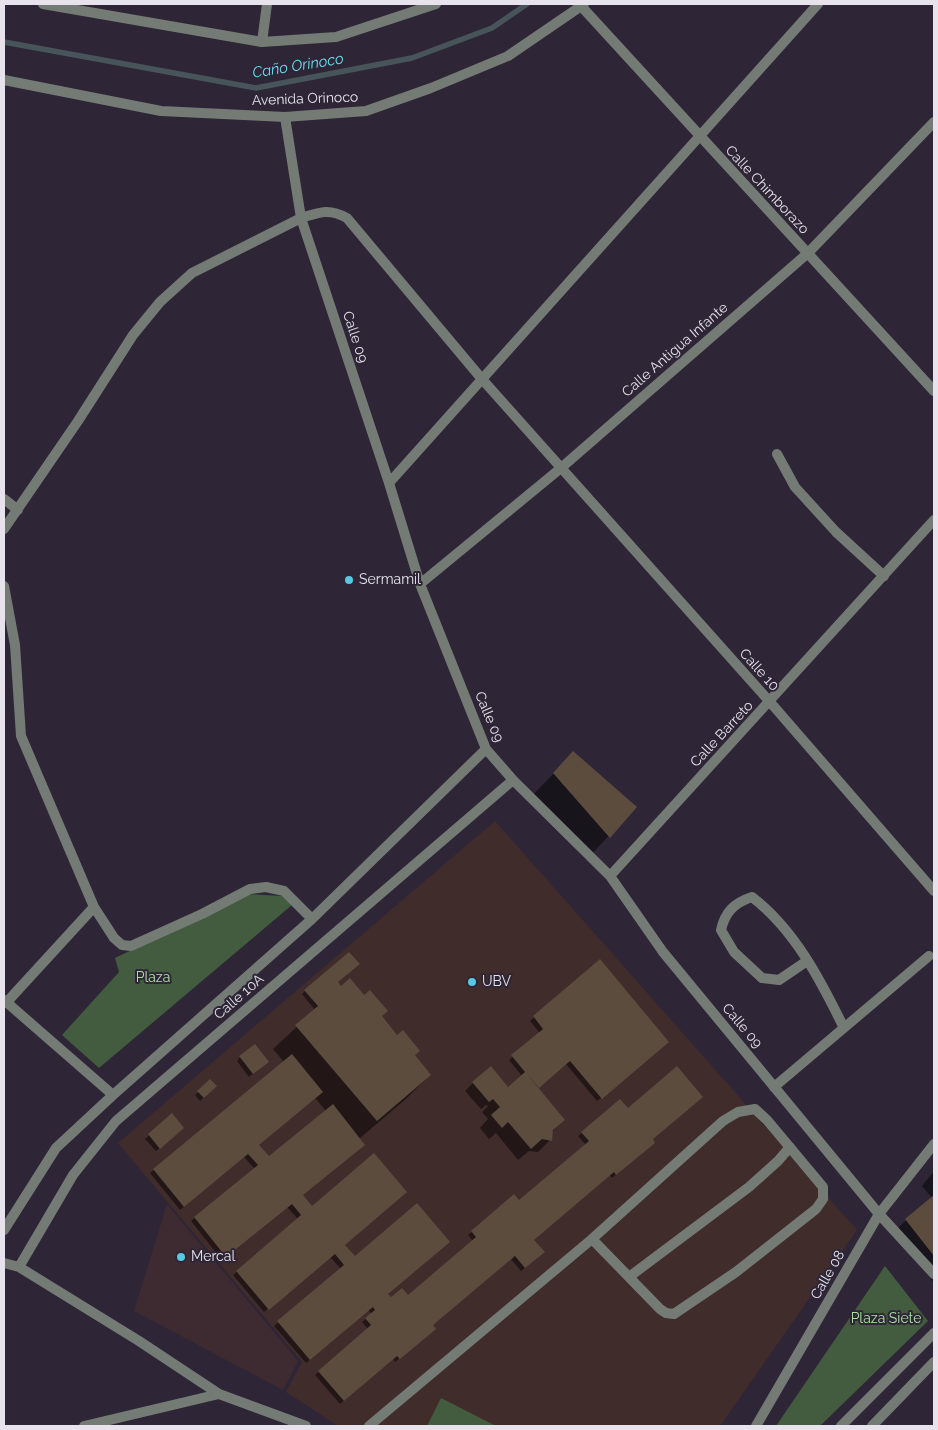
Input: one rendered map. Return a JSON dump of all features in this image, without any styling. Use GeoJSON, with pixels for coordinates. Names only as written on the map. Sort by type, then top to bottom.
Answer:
{"type":"FeatureCollection","features":[{"type":"Feature","properties":{"kind":"street"},"geometry":{"type":"LineString","coordinates":[[43,4],[262,42],[336,38],[436,4]]}},
{"type":"Feature","properties":{"kind":"street"},"geometry":{"type":"LineString","coordinates":[[262,42],[266,4]]}},
{"type":"Feature","properties":{"kind":"street"},"geometry":{"type":"LineString","coordinates":[[389,483],[481,378],[818,4]]}},
{"type":"Feature","properties":{"kind":"street","name":"Calle Chimborazo"},"geometry":{"type":"LineString","coordinates":[[582,5],[700,137],[934,391]]}},
{"type":"Feature","properties":{"kind":"street","name":"Avenida Orinoco"},"geometry":{"type":"LineString","coordinates":[[4,80],[161,111],[285,116],[366,111],[431,88],[508,56],[582,5]]}},
{"type":"Feature","properties":{"kind":"street","name":"Calle 09"},"geometry":{"type":"LineString","coordinates":[[285,116],[301,218],[389,483],[420,584],[486,749],[513,780],[610,876],[663,952],[879,1214],[934,1274]]}},
{"type":"Feature","properties":{"kind":"street","name":"Calle Antigua Infante"},"geometry":{"type":"LineString","coordinates":[[420,584],[561,468],[808,253],[934,122]]}},
{"type":"Feature","properties":{"kind":"street","name":"Calle 10"},"geometry":{"type":"LineString","coordinates":[[4,529],[78,421],[134,334],[160,302],[192,273],[301,218],[320,212],[335,211],[348,218],[481,378],[770,702],[934,891]]}},
{"type":"Feature","properties":{"kind":"street"},"geometry":{"type":"LineString","coordinates":[[777,454],[795,488],[836,532],[884,576]]}},
{"type":"Feature","properties":{"kind":"street"},"geometry":{"type":"LineString","coordinates":[[4,499],[18,510]]}},
{"type":"Feature","properties":{"kind":"street","name":"Calle Barreto"},"geometry":{"type":"LineString","coordinates":[[610,876],[934,520]]}},
{"type":"Feature","properties":{"kind":"street"},"geometry":{"type":"LineString","coordinates":[[4,586],[15,645],[21,736],[94,906],[114,938],[122,945],[131,946],[250,890],[266,888],[284,891],[312,919]]}},
{"type":"Feature","properties":{"kind":"street","name":"Calle 10A"},"geometry":{"type":"LineString","coordinates":[[4,1230],[56,1148],[312,919],[486,749]]}},
{"type":"Feature","properties":{"kind":"street","name":"Calle 10A"},"geometry":{"type":"LineString","coordinates":[[19,1267],[72,1175],[116,1121],[513,780]]}},
{"type":"Feature","properties":{"kind":"street"},"geometry":{"type":"LineString","coordinates":[[807,961],[779,980],[762,978],[734,952],[721,930],[724,919],[738,902],[752,897],[768,910],[807,961],[819,978],[844,1028]]}},
{"type":"Feature","properties":{"kind":"street"},"geometry":{"type":"LineString","coordinates":[[94,906],[5,1002],[113,1095]]}},
{"type":"Feature","properties":{"kind":"street"},"geometry":{"type":"LineString","coordinates":[[774,1087],[930,956]]}},
{"type":"Feature","properties":{"kind":"street"},"geometry":{"type":"LineString","coordinates":[[370,1426],[592,1239],[723,1120],[738,1112],[755,1109],[767,1120],[824,1187],[823,1199],[816,1209],[736,1272],[674,1314],[666,1313],[660,1309],[592,1239]]}},
{"type":"Feature","properties":{"kind":"street","name":"Calle 08"},"geometry":{"type":"LineString","coordinates":[[756,1426],[879,1214],[934,1144]]}},
{"type":"Feature","properties":{"kind":"street"},"geometry":{"type":"LineString","coordinates":[[629,1277],[749,1187],[778,1161],[790,1147]]}},
{"type":"Feature","properties":{"kind":"street"},"geometry":{"type":"LineString","coordinates":[[4,1263],[19,1267],[219,1394],[306,1426]]}},
{"type":"Feature","properties":{"kind":"street"},"geometry":{"type":"LineString","coordinates":[[842,1426],[934,1333]]}},
{"type":"Feature","properties":{"kind":"street"},"geometry":{"type":"LineString","coordinates":[[872,1426],[934,1362]]}},
{"type":"Feature","properties":{"kind":"street"},"geometry":{"type":"LineString","coordinates":[[84,1426],[219,1394]]}},
{"type":"Feature","properties":{"kind":"shaded area","name":"UBV"},"geometry":{"type":"Polygon","coordinates":[[[495,821],[857,1230],[720,1426],[338,1426],[286,1392],[302,1362],[118,1143],[495,821]]]}},
{"type":"Feature","properties":{"kind":"shaded area","name":"Mercal"},"geometry":{"type":"Polygon","coordinates":[[[167,1204],[298,1361],[283,1390],[134,1311],[167,1204]]]}},
{"type":"Feature","properties":{"kind":"green space","name":"Plaza"},"geometry":{"type":"Polygon","coordinates":[[[248,894],[282,896],[292,905],[99,1068],[62,1035],[119,972],[115,958],[248,894]]]}},
{"type":"Feature","properties":{"kind":"green space","name":"Plaza Siete"},"geometry":{"type":"Polygon","coordinates":[[[885,1266],[928,1321],[820,1426],[776,1426],[885,1266]]]}},
{"type":"Feature","properties":{"kind":"green space"},"geometry":{"type":"Polygon","coordinates":[[[441,1398],[496,1426],[427,1426],[441,1398]]]}},
{"type":"Feature","properties":{"kind":"building"},"geometry":{"type":"Polygon","coordinates":[[[573,751],[637,807],[610,838],[553,773],[573,751]]]}},
{"type":"Feature","properties":{"kind":"building"},"geometry":{"type":"Polygon","coordinates":[[[349,952],[360,964],[338,982],[341,986],[350,978],[364,995],[370,990],[388,1011],[382,1016],[397,1035],[403,1030],[420,1051],[415,1055],[431,1075],[377,1121],[295,1025],[318,1006],[304,990],[349,952]]]}},
{"type":"Feature","properties":{"kind":"building"},"geometry":{"type":"Polygon","coordinates":[[[600,959],[669,1042],[602,1099],[570,1061],[539,1088],[527,1074],[565,1120],[553,1130],[552,1141],[542,1139],[531,1149],[508,1122],[502,1128],[491,1115],[500,1107],[493,1099],[489,1102],[472,1082],[491,1066],[508,1087],[525,1072],[511,1055],[543,1029],[533,1016],[600,959]]]}},
{"type":"Feature","properties":{"kind":"building"},"geometry":{"type":"Polygon","coordinates":[[[255,1044],[269,1062],[253,1074],[239,1056],[255,1044]]]}},
{"type":"Feature","properties":{"kind":"building"},"geometry":{"type":"Polygon","coordinates":[[[292,1054],[323,1092],[259,1145],[269,1156],[333,1104],[365,1145],[303,1195],[312,1206],[374,1153],[407,1192],[345,1245],[355,1256],[417,1203],[450,1242],[388,1294],[391,1297],[402,1288],[408,1295],[476,1237],[471,1231],[514,1194],[519,1200],[589,1141],[581,1132],[620,1099],[628,1108],[677,1066],[703,1097],[653,1139],[655,1143],[616,1175],[614,1172],[534,1240],[545,1252],[525,1268],[515,1256],[433,1325],[436,1329],[400,1359],[397,1356],[344,1401],[318,1371],[371,1325],[365,1318],[375,1310],[373,1307],[310,1360],[277,1321],[344,1265],[335,1254],[269,1310],[236,1271],[301,1215],[292,1204],[226,1257],[194,1217],[258,1165],[248,1154],[184,1207],[153,1169],[292,1054]]]}},
{"type":"Feature","properties":{"kind":"building"},"geometry":{"type":"Polygon","coordinates":[[[210,1079],[217,1086],[204,1098],[197,1091],[210,1079]]]}},
{"type":"Feature","properties":{"kind":"building"},"geometry":{"type":"Polygon","coordinates":[[[172,1113],[184,1128],[160,1149],[148,1134],[172,1113]]]}},
{"type":"Feature","properties":{"kind":"building"},"geometry":{"type":"Polygon","coordinates":[[[934,1195],[934,1256],[905,1219],[934,1195]]]}},
{"type":"Feature","properties":{"kind":"waterway","name":"Caño Orinoco"},"geometry":{"type":"LineString","coordinates":[[4,42],[256,88],[412,58],[492,28],[527,4]]}},
{"type":"Feature","properties":{"kind":"place","name":"Sermamil"},"geometry":{"type":"Point","coordinates":[349,580]}},
{"type":"Feature","properties":{"kind":"place","name":"UBV"},"geometry":{"type":"Point","coordinates":[472,982]}},
{"type":"Feature","properties":{"kind":"place","name":"Mercal"},"geometry":{"type":"Point","coordinates":[181,1257]}}]}
